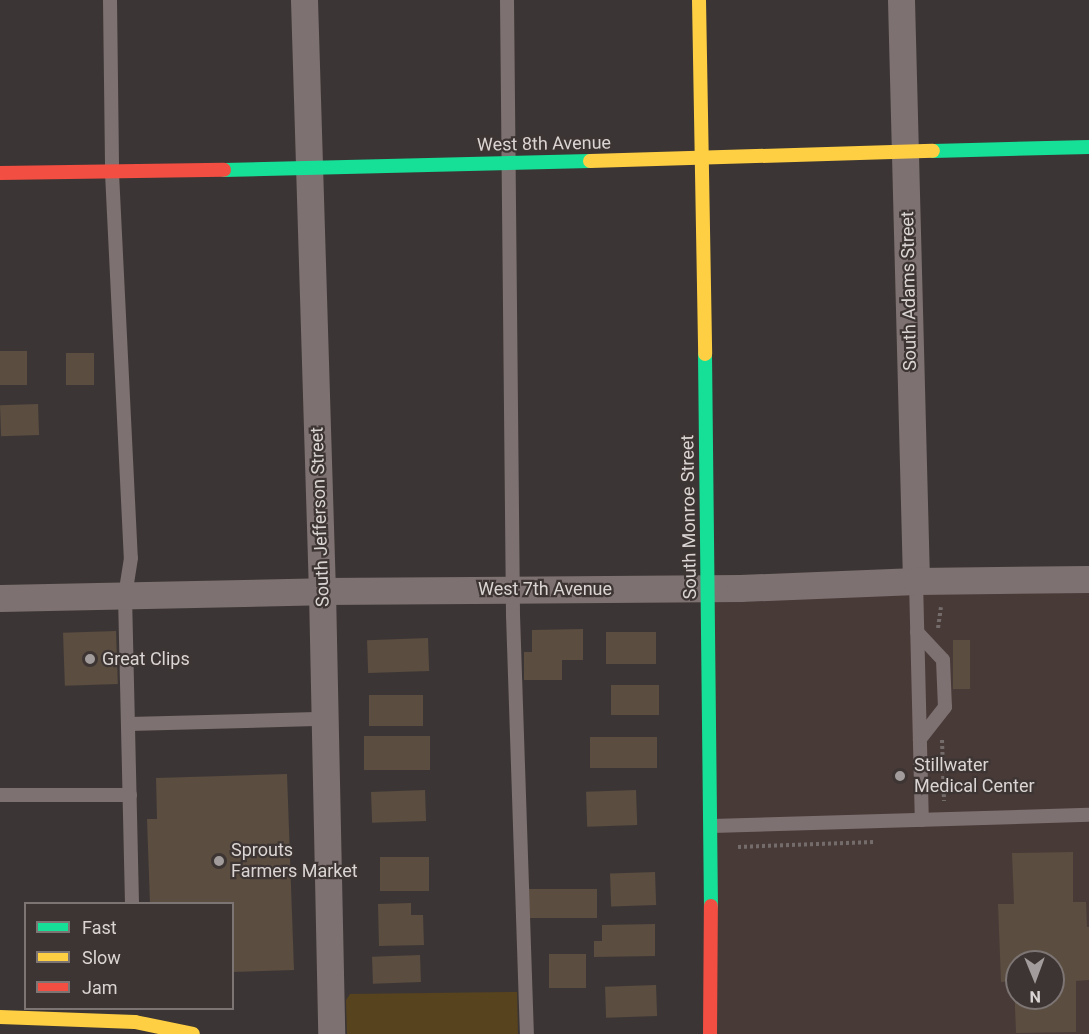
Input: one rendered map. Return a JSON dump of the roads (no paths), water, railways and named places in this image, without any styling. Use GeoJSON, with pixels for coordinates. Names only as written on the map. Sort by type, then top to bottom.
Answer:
{"type":"FeatureCollection","features":[{"type":"Feature","properties":{"kind":"main road","name":"South Monroe Street"},"geometry":{"type":"LineString","coordinates":[[699,0],[712,826],[710,1034]]}},
{"type":"Feature","properties":{"kind":"main road","name":"West 8th Avenue"},"geometry":{"type":"LineString","coordinates":[[0,173],[112,173],[701,159],[1089,147]]}},
{"type":"Feature","properties":{"kind":"main road"},"geometry":{"type":"LineString","coordinates":[[0,1017],[135,1015],[194,1034]]}},
{"type":"Feature","properties":{"kind":"street","name":"South Jefferson Street"},"geometry":{"type":"LineString","coordinates":[[304,0],[322,591],[331,1034]]}},
{"type":"Feature","properties":{"kind":"street","name":"South Adams Street"},"geometry":{"type":"LineString","coordinates":[[901,0],[916,581]]}},
{"type":"Feature","properties":{"kind":"street","name":"West 7th Avenue"},"geometry":{"type":"LineString","coordinates":[[0,598],[322,591],[708,589],[916,581],[1089,579]]}},
{"type":"Feature","properties":{"kind":"lane"},"geometry":{"type":"LineString","coordinates":[[110,0],[112,173],[131,558],[125,595],[132,902]]}},
{"type":"Feature","properties":{"kind":"lane"},"geometry":{"type":"LineString","coordinates":[[507,0],[514,589],[527,1034]]}},
{"type":"Feature","properties":{"kind":"lane"},"geometry":{"type":"LineString","coordinates":[[916,581],[922,820]]}},
{"type":"Feature","properties":{"kind":"lane"},"geometry":{"type":"LineString","coordinates":[[917,632],[944,660],[945,707],[920,739]]}},
{"type":"Feature","properties":{"kind":"lane"},"geometry":{"type":"LineString","coordinates":[[129,724],[325,719]]}},
{"type":"Feature","properties":{"kind":"lane"},"geometry":{"type":"LineString","coordinates":[[0,795],[130,795]]}},
{"type":"Feature","properties":{"kind":"lane"},"geometry":{"type":"LineString","coordinates":[[712,826],[1089,815]]}},
{"type":"Feature","properties":{"kind":"place","name":"Great Clips"},"geometry":{"type":"Point","coordinates":[90,659]}},
{"type":"Feature","properties":{"kind":"place","name":"Stillwater Medical Center"},"geometry":{"type":"Point","coordinates":[900,776]}},
{"type":"Feature","properties":{"kind":"place","name":"Sprouts Farmers Market"},"geometry":{"type":"Point","coordinates":[219,861]}}]}
